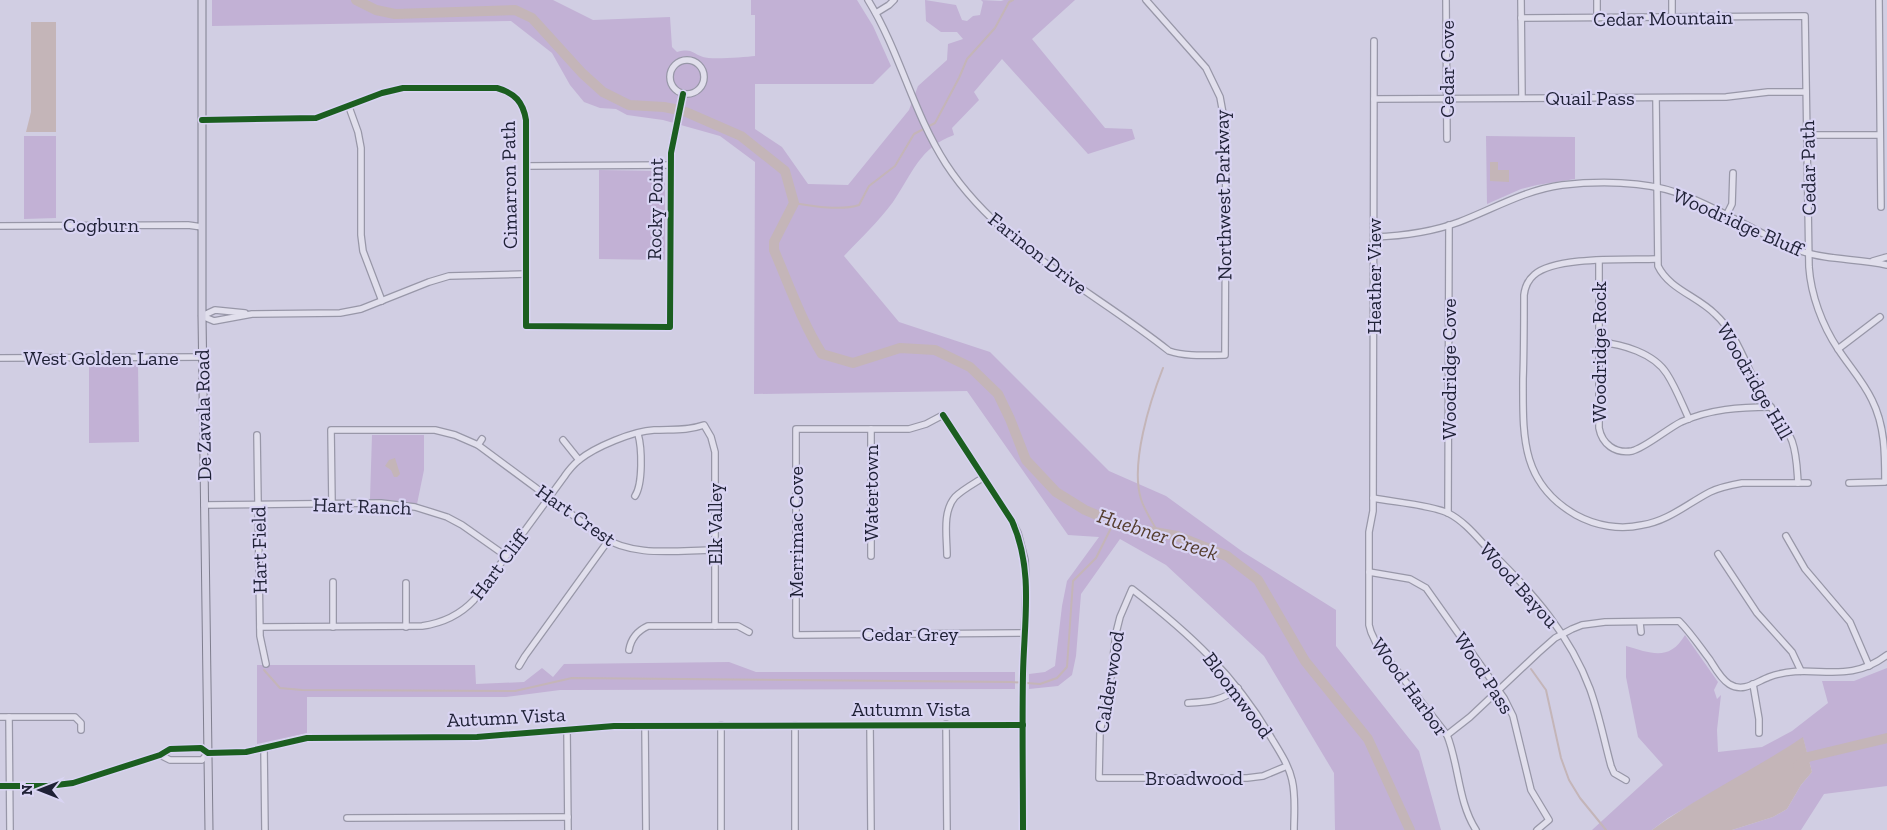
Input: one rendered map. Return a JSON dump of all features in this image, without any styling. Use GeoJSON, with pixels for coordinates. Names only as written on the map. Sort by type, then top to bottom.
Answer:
{"type":"FeatureCollection","features":[{"type":"Feature","properties":{"kind":"main road","name":"De Zavala Road"},"geometry":{"type":"LineString","coordinates":[[202,0],[202,357],[209,830]]}},
{"type":"Feature","properties":{"kind":"street","name":"Farinon Drive"},"geometry":{"type":"LineString","coordinates":[[868,0],[876,13],[933,142],[961,185],[1000,227],[1019,243],[1169,351],[1198,356],[1225,355]]}},
{"type":"Feature","properties":{"kind":"street"},"geometry":{"type":"LineString","coordinates":[[876,13],[894,0]]}},
{"type":"Feature","properties":{"kind":"street","name":"Northwest Parkway"},"geometry":{"type":"LineString","coordinates":[[1146,0],[1206,68],[1220,97],[1224,115],[1225,355]]}},
{"type":"Feature","properties":{"kind":"street","name":"Cedar Cove"},"geometry":{"type":"LineString","coordinates":[[1446,0],[1447,139]]}},
{"type":"Feature","properties":{"kind":"street"},"geometry":{"type":"LineString","coordinates":[[1521,0],[1522,98]]}},
{"type":"Feature","properties":{"kind":"street"},"geometry":{"type":"LineString","coordinates":[[1597,0],[1597,18]]}},
{"type":"Feature","properties":{"kind":"street"},"geometry":{"type":"LineString","coordinates":[[1672,0],[1672,18]]}},
{"type":"Feature","properties":{"kind":"street"},"geometry":{"type":"LineString","coordinates":[[1879,0],[1881,207]]}},
{"type":"Feature","properties":{"kind":"street","name":"Cedar Mountain"},"geometry":{"type":"LineString","coordinates":[[1521,18],[1805,16]]}},
{"type":"Feature","properties":{"kind":"street","name":"Cedar Path"},"geometry":{"type":"LineString","coordinates":[[1805,16],[1810,278],[1814,299],[1838,349],[1866,388],[1878,414],[1884,441],[1885,482],[1849,483]]}},
{"type":"Feature","properties":{"kind":"street","name":"Heather View"},"geometry":{"type":"LineString","coordinates":[[1373,510],[1374,41]]}},
{"type":"Feature","properties":{"kind":"street"},"geometry":{"type":"LineString","coordinates":[[690,60],[701,67],[704,80],[696,91],[690,94],[683,94],[672,86],[670,73],[677,62],[690,60]]}},
{"type":"Feature","properties":{"kind":"street","name":"Cimarron Path"},"geometry":{"type":"LineString","coordinates":[[202,120],[302,119],[324,116],[382,93],[403,88],[497,88],[507,91],[520,101],[525,110],[527,166],[526,326]]}},
{"type":"Feature","properties":{"kind":"street","name":"Quail Pass"},"geometry":{"type":"LineString","coordinates":[[1374,99],[1726,97],[1768,92],[1806,92]]}},
{"type":"Feature","properties":{"kind":"street","name":"Rocky Point"},"geometry":{"type":"LineString","coordinates":[[526,326],[670,326],[670,165],[672,142],[683,94]]}},
{"type":"Feature","properties":{"kind":"street","name":"Woodridge Hill"},"geometry":{"type":"LineString","coordinates":[[1656,98],[1656,259],[1662,275],[1669,282],[1706,305],[1727,327],[1762,393],[1784,425],[1792,443],[1797,463],[1798,483]]}},
{"type":"Feature","properties":{"kind":"street"},"geometry":{"type":"LineString","coordinates":[[349,107],[358,132],[361,148],[363,251],[382,301]]}},
{"type":"Feature","properties":{"kind":"street"},"geometry":{"type":"LineString","coordinates":[[1808,135],[1880,135]]}},
{"type":"Feature","properties":{"kind":"street"},"geometry":{"type":"LineString","coordinates":[[527,166],[670,165]]}},
{"type":"Feature","properties":{"kind":"street"},"geometry":{"type":"LineString","coordinates":[[1726,216],[1732,204],[1733,173]]}},
{"type":"Feature","properties":{"kind":"street","name":"Woodridge Bluff"},"geometry":{"type":"LineString","coordinates":[[1374,237],[1404,235],[1449,225],[1513,198],[1545,188],[1581,184],[1621,184],[1656,187],[1695,200],[1785,244],[1809,253],[1839,259],[1871,261],[1887,265]]}},
{"type":"Feature","properties":{"kind":"street","name":"Cogburn"},"geometry":{"type":"LineString","coordinates":[[0,226],[188,225],[202,227]]}},
{"type":"Feature","properties":{"kind":"street","name":"Woodridge Cove"},"geometry":{"type":"LineString","coordinates":[[1448,513],[1449,225]]}},
{"type":"Feature","properties":{"kind":"street","name":"Woodridge Bluff"},"geometry":{"type":"LineString","coordinates":[[1871,261],[1887,258]]}},
{"type":"Feature","properties":{"kind":"street"},"geometry":{"type":"LineString","coordinates":[[1656,259],[1572,261],[1547,267],[1534,274],[1525,289],[1524,442],[1534,472],[1560,504],[1583,518],[1608,526],[1629,527],[1660,520],[1721,488],[1742,483],[1808,483]]}},
{"type":"Feature","properties":{"kind":"street","name":"Woodridge Rock"},"geometry":{"type":"LineString","coordinates":[[1599,261],[1599,428],[1600,437],[1607,445],[1617,450],[1634,450],[1681,422],[1716,411],[1735,408],[1771,407]]}},
{"type":"Feature","properties":{"kind":"street"},"geometry":{"type":"LineString","coordinates":[[202,316],[215,310],[252,314],[340,313],[361,309],[449,276],[526,274]]}},
{"type":"Feature","properties":{"kind":"street"},"geometry":{"type":"LineString","coordinates":[[202,316],[214,320],[252,314]]}},
{"type":"Feature","properties":{"kind":"street"},"geometry":{"type":"LineString","coordinates":[[1838,349],[1880,317]]}},
{"type":"Feature","properties":{"kind":"street"},"geometry":{"type":"LineString","coordinates":[[1599,342],[1625,347],[1659,364],[1666,372],[1689,420]]}},
{"type":"Feature","properties":{"kind":"street","name":"West Golden Lane"},"geometry":{"type":"LineString","coordinates":[[0,358],[202,357]]}},
{"type":"Feature","properties":{"kind":"street"},"geometry":{"type":"LineString","coordinates":[[871,429],[915,428],[943,415],[1012,521],[1022,546],[1026,573],[1023,677],[1023,830]]}},
{"type":"Feature","properties":{"kind":"street","name":"Hart Cliff"},"geometry":{"type":"LineString","coordinates":[[260,627],[406,627],[439,623],[462,611],[480,593],[549,497],[579,460],[607,445],[638,434],[653,430],[693,429],[704,425]]}},
{"type":"Feature","properties":{"kind":"street","name":"Elk Valley"},"geometry":{"type":"LineString","coordinates":[[704,425],[711,436],[715,452],[715,626]]}},
{"type":"Feature","properties":{"kind":"street","name":"Merrimac Cove"},"geometry":{"type":"LineString","coordinates":[[796,635],[796,429],[871,429]]}},
{"type":"Feature","properties":{"kind":"street","name":"Watertown"},"geometry":{"type":"LineString","coordinates":[[871,429],[872,556]]}},
{"type":"Feature","properties":{"kind":"street","name":"Hart Crest"},"geometry":{"type":"LineString","coordinates":[[332,504],[331,430],[435,430],[455,435],[478,445],[608,541],[630,549],[716,550]]}},
{"type":"Feature","properties":{"kind":"street"},"geometry":{"type":"LineString","coordinates":[[636,496],[640,486],[640,443],[638,434]]}},
{"type":"Feature","properties":{"kind":"street","name":"Hart Field"},"geometry":{"type":"LineString","coordinates":[[257,435],[260,627],[266,664]]}},
{"type":"Feature","properties":{"kind":"street"},"geometry":{"type":"LineString","coordinates":[[478,445],[482,439]]}},
{"type":"Feature","properties":{"kind":"street"},"geometry":{"type":"LineString","coordinates":[[563,440],[579,460]]}},
{"type":"Feature","properties":{"kind":"street"},"geometry":{"type":"LineString","coordinates":[[947,555],[947,519],[951,503],[961,492],[984,477]]}},
{"type":"Feature","properties":{"kind":"street"},"geometry":{"type":"LineString","coordinates":[[1373,498],[1448,513]]}},
{"type":"Feature","properties":{"kind":"street","name":"Hart Ranch"},"geometry":{"type":"LineString","coordinates":[[204,505],[398,504],[431,511],[462,525],[506,556]]}},
{"type":"Feature","properties":{"kind":"street","name":"Wood Harbor"},"geometry":{"type":"LineString","coordinates":[[1373,510],[1369,532],[1369,625],[1374,640],[1447,735],[1465,806],[1476,830]]}},
{"type":"Feature","properties":{"kind":"street","name":"Wood Bayou"},"geometry":{"type":"LineString","coordinates":[[1448,513],[1465,526],[1522,583],[1545,609],[1562,634],[1590,688],[1614,773],[1626,780]]}},
{"type":"Feature","properties":{"kind":"street"},"geometry":{"type":"LineString","coordinates":[[1786,536],[1805,569],[1850,622],[1869,666]]}},
{"type":"Feature","properties":{"kind":"street"},"geometry":{"type":"LineString","coordinates":[[519,666],[608,541]]}},
{"type":"Feature","properties":{"kind":"street"},"geometry":{"type":"LineString","coordinates":[[1718,554],[1757,612],[1792,652],[1801,671]]}},
{"type":"Feature","properties":{"kind":"street","name":"Wood Pass"},"geometry":{"type":"LineString","coordinates":[[1369,572],[1410,579],[1426,588],[1508,704],[1513,716],[1531,790],[1549,820],[1537,830]]}},
{"type":"Feature","properties":{"kind":"street"},"geometry":{"type":"LineString","coordinates":[[333,582],[333,627]]}},
{"type":"Feature","properties":{"kind":"street"},"geometry":{"type":"LineString","coordinates":[[406,583],[406,627]]}},
{"type":"Feature","properties":{"kind":"street","name":"Bloomwood"},"geometry":{"type":"LineString","coordinates":[[1132,589],[1204,649],[1238,688],[1262,722],[1287,766],[1293,786],[1294,830]]}},
{"type":"Feature","properties":{"kind":"street","name":"Calderwood"},"geometry":{"type":"LineString","coordinates":[[1099,778],[1100,732],[1110,685],[1116,633],[1132,589]]}},
{"type":"Feature","properties":{"kind":"street"},"geometry":{"type":"LineString","coordinates":[[1447,735],[1538,653],[1562,634],[1582,625],[1605,622],[1679,621],[1696,640],[1722,679],[1730,685],[1737,687],[1744,687],[1781,673],[1801,671],[1840,672],[1869,666],[1887,655]]}},
{"type":"Feature","properties":{"kind":"street"},"geometry":{"type":"LineString","coordinates":[[1640,623],[1640,632]]}},
{"type":"Feature","properties":{"kind":"street"},"geometry":{"type":"LineString","coordinates":[[629,650],[633,637],[648,626],[738,626],[748,632]]}},
{"type":"Feature","properties":{"kind":"street","name":"Cedar Grey"},"geometry":{"type":"LineString","coordinates":[[796,635],[1024,633]]}},
{"type":"Feature","properties":{"kind":"street"},"geometry":{"type":"LineString","coordinates":[[1753,684],[1759,719],[1759,733]]}},
{"type":"Feature","properties":{"kind":"street"},"geometry":{"type":"LineString","coordinates":[[1188,703],[1214,702],[1224,698],[1238,688]]}},
{"type":"Feature","properties":{"kind":"street"},"geometry":{"type":"LineString","coordinates":[[0,717],[75,717],[81,723],[81,730]]}},
{"type":"Feature","properties":{"kind":"street"},"geometry":{"type":"LineString","coordinates":[[9,717],[10,830]]}},
{"type":"Feature","properties":{"kind":"street"},"geometry":{"type":"LineString","coordinates":[[946,724],[947,830]]}},
{"type":"Feature","properties":{"kind":"street"},"geometry":{"type":"LineString","coordinates":[[795,725],[795,830]]}},
{"type":"Feature","properties":{"kind":"street"},"geometry":{"type":"LineString","coordinates":[[870,725],[871,830]]}},
{"type":"Feature","properties":{"kind":"street","name":"Autumn Vista"},"geometry":{"type":"LineString","coordinates":[[0,786],[48,786],[73,783],[160,756],[170,749],[201,748],[208,753],[240,753],[307,738],[478,737],[614,726],[1023,725]]}},
{"type":"Feature","properties":{"kind":"street"},"geometry":{"type":"LineString","coordinates":[[646,726],[646,830]]}},
{"type":"Feature","properties":{"kind":"street"},"geometry":{"type":"LineString","coordinates":[[721,726],[721,830]]}},
{"type":"Feature","properties":{"kind":"street"},"geometry":{"type":"LineString","coordinates":[[567,730],[568,830]]}},
{"type":"Feature","properties":{"kind":"street"},"geometry":{"type":"LineString","coordinates":[[264,748],[265,830]]}},
{"type":"Feature","properties":{"kind":"street","name":"Autumn Vista"},"geometry":{"type":"LineString","coordinates":[[160,756],[170,760],[202,760],[208,753]]}},
{"type":"Feature","properties":{"kind":"street","name":"Broadwood"},"geometry":{"type":"LineString","coordinates":[[1099,778],[1247,778],[1263,776],[1287,766]]}},
{"type":"Feature","properties":{"kind":"street"},"geometry":{"type":"LineString","coordinates":[[347,818],[568,817]]}},
{"type":"Feature","properties":{"kind":"shaded area"},"geometry":{"type":"Polygon","coordinates":[[[212,0],[553,0],[593,20],[670,17],[672,47],[677,52],[689,51],[707,58],[720,58],[755,56],[755,15],[751,15],[751,0],[857,0],[873,26],[891,66],[873,84],[755,84],[755,129],[782,147],[808,184],[848,185],[909,110],[918,86],[947,60],[948,44],[963,39],[957,32],[941,32],[926,21],[925,0],[956,5],[962,20],[967,21],[973,16],[980,15],[983,2],[981,0],[1075,0],[1032,39],[1105,128],[1132,129],[1135,139],[1088,154],[1002,59],[974,92],[979,100],[952,128],[954,135],[942,140],[925,154],[888,209],[844,256],[899,322],[990,352],[1109,471],[1166,496],[1243,552],[1336,610],[1336,646],[1419,751],[1441,830],[1335,830],[1334,773],[1264,656],[1166,565],[1120,539],[1081,594],[1076,656],[1072,675],[1058,686],[1029,689],[1029,674],[1045,672],[1055,666],[1067,581],[1099,537],[1068,535],[967,391],[754,394],[755,162],[720,136],[663,120],[627,115],[616,109],[600,108],[584,102],[570,85],[552,53],[511,21],[212,26],[212,0]]]}},
{"type":"Feature","properties":{"kind":"shaded area"},"geometry":{"type":"Polygon","coordinates":[[[31,22],[56,22],[56,132],[26,132],[31,112],[31,22]]]}},
{"type":"Feature","properties":{"kind":"shaded area"},"geometry":{"type":"Polygon","coordinates":[[[24,136],[56,136],[56,218],[24,219],[24,136]]]}},
{"type":"Feature","properties":{"kind":"shaded area"},"geometry":{"type":"Polygon","coordinates":[[[1486,136],[1575,137],[1575,179],[1521,189],[1487,204],[1486,136]]]}},
{"type":"Feature","properties":{"kind":"shaded area"},"geometry":{"type":"Polygon","coordinates":[[[1490,162],[1498,162],[1498,170],[1509,170],[1509,182],[1490,181],[1490,162]]]}},
{"type":"Feature","properties":{"kind":"shaded area"},"geometry":{"type":"Polygon","coordinates":[[[599,170],[662,171],[665,177],[665,260],[599,259],[599,170]]]}},
{"type":"Feature","properties":{"kind":"shaded area"},"geometry":{"type":"Polygon","coordinates":[[[138,364],[139,442],[89,443],[89,365],[138,364]]]}},
{"type":"Feature","properties":{"kind":"shaded area"},"geometry":{"type":"Polygon","coordinates":[[[372,435],[424,435],[424,470],[417,504],[370,499],[372,435]]]}},
{"type":"Feature","properties":{"kind":"shaded area"},"geometry":{"type":"Polygon","coordinates":[[[395,458],[400,474],[397,477],[394,477],[391,470],[385,466],[389,460],[395,458]]]}},
{"type":"Feature","properties":{"kind":"shaded area"},"geometry":{"type":"Polygon","coordinates":[[[1685,635],[1718,682],[1714,690],[1717,699],[1721,695],[1717,730],[1718,752],[1762,747],[1792,731],[1828,703],[1822,681],[1854,681],[1887,668],[1887,786],[1824,794],[1801,830],[1732,830],[1773,817],[1787,809],[1801,785],[1812,772],[1803,738],[1668,818],[1652,830],[1592,830],[1663,765],[1638,737],[1626,677],[1626,646],[1651,653],[1666,652],[1679,644],[1685,635]]]}},
{"type":"Feature","properties":{"kind":"shaded area"},"geometry":{"type":"Polygon","coordinates":[[[729,662],[756,672],[1015,672],[1015,689],[560,690],[506,697],[307,697],[307,733],[257,744],[257,665],[475,665],[476,684],[524,682],[542,668],[553,677],[564,664],[729,662]]]}},
{"type":"Feature","properties":{"kind":"shaded area"},"geometry":{"type":"Polygon","coordinates":[[[1803,737],[1812,772],[1801,785],[1787,809],[1773,817],[1732,830],[1652,830],[1689,805],[1803,737]]]}},
{"type":"Feature","properties":{"kind":"waterway","name":"Huebner Creek"},"geometry":{"type":"LineString","coordinates":[[356,0],[376,10],[395,14],[515,10],[532,18],[582,73],[603,92],[629,105],[674,109]]}},
{"type":"Feature","properties":{"kind":"waterway"},"geometry":{"type":"LineString","coordinates":[[794,203],[835,208],[859,205],[869,186],[895,166],[914,134],[935,123],[967,59],[995,28],[1009,2],[1013,0]]}},
{"type":"Feature","properties":{"kind":"waterway","name":"Huebner Creek"},"geometry":{"type":"LineString","coordinates":[[686,112],[741,136],[785,171],[794,203],[774,242],[774,250],[802,316],[822,354],[853,363],[900,348],[935,350],[970,367],[998,394],[1026,460],[1056,492],[1085,510],[1125,527],[1177,536],[1227,556],[1258,580],[1305,661],[1368,739],[1410,830]]}},
{"type":"Feature","properties":{"kind":"waterway"},"geometry":{"type":"LineString","coordinates":[[1158,533],[1141,499],[1138,485],[1138,468],[1147,415],[1163,368]]}},
{"type":"Feature","properties":{"kind":"waterway"},"geometry":{"type":"LineString","coordinates":[[264,670],[280,688],[302,690],[515,691],[572,678],[1011,682],[1040,684],[1057,678],[1067,667],[1073,581],[1096,558],[1114,522]]}},
{"type":"Feature","properties":{"kind":"waterway"},"geometry":{"type":"LineString","coordinates":[[1531,669],[1546,690],[1561,758],[1569,780],[1580,798],[1606,830]]}},
{"type":"Feature","properties":{"kind":"waterway","name":"Huebner Creek"},"geometry":{"type":"LineString","coordinates":[[1798,766],[1808,757],[1887,738]]}},
{"type":"Feature","properties":{"kind":"cycle path"},"geometry":{"type":"LineString","coordinates":[[202,120],[316,118],[382,93],[403,88],[497,88],[503,90],[517,99],[523,108],[526,120],[526,326],[670,327],[671,153],[683,94]]}},
{"type":"Feature","properties":{"kind":"cycle path"},"geometry":{"type":"LineString","coordinates":[[943,415],[1012,521],[1023,558],[1026,596],[1023,674],[1023,830]]}},
{"type":"Feature","properties":{"kind":"cycle path"},"geometry":{"type":"LineString","coordinates":[[0,786],[48,786],[73,783],[160,755],[170,749],[201,748],[208,753],[246,752],[307,738],[477,737],[614,726],[1023,725]]}}]}
